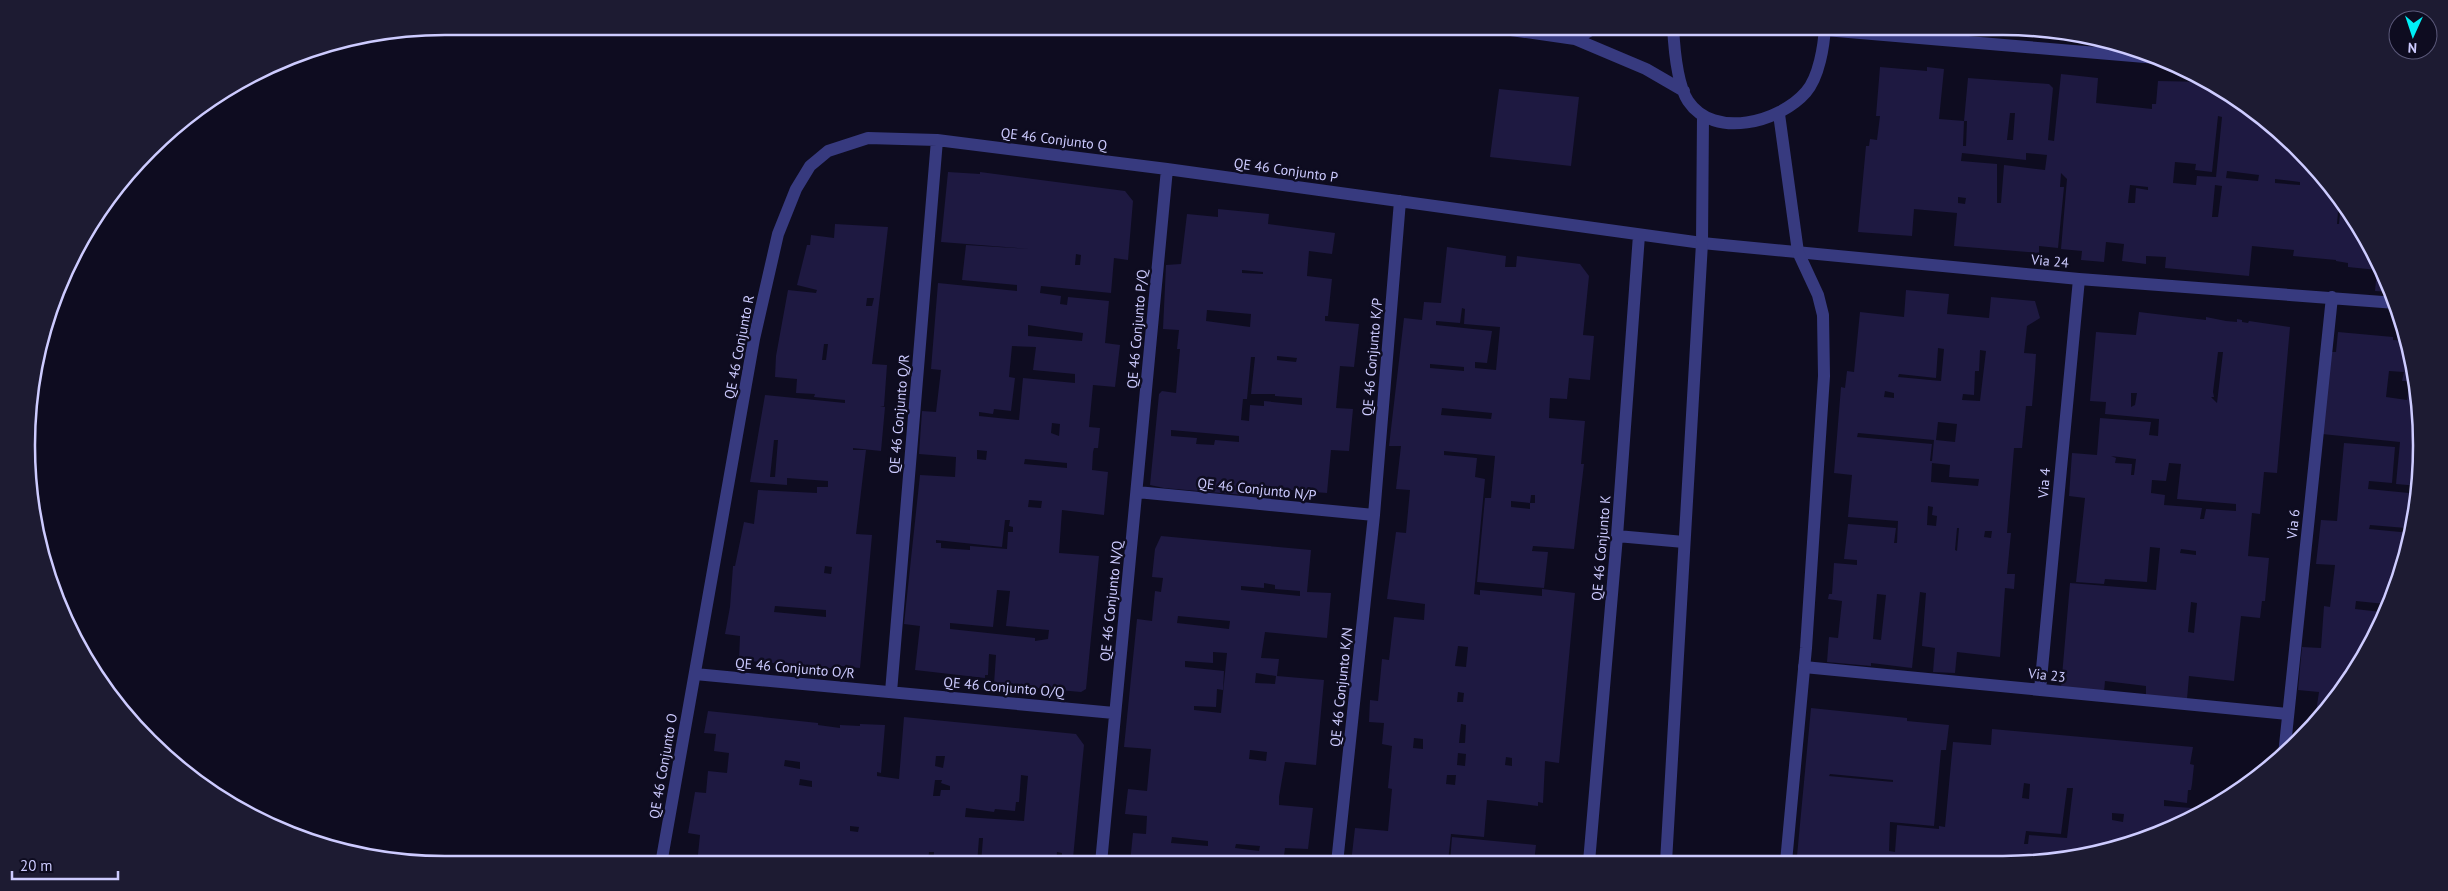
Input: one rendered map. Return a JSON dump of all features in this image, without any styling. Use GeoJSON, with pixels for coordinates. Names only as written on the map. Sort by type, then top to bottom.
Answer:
{"type":"FeatureCollection","features":[{"type":"Feature","properties":{"kind":"street"},"geometry":{"type":"LineString","coordinates":[[1547,35],[1575,39],[1646,69],[1684,91]]}},
{"type":"Feature","properties":{"kind":"street"},"geometry":{"type":"LineString","coordinates":[[1575,39],[1582,35]]}},
{"type":"Feature","properties":{"kind":"street"},"geometry":{"type":"LineString","coordinates":[[1675,35],[1687,100],[1703,116],[1718,122],[1770,118],[1779,114],[1807,91],[1815,76],[1824,35]]}},
{"type":"Feature","properties":{"kind":"street"},"geometry":{"type":"LineString","coordinates":[[1902,35],[2130,56]]}},
{"type":"Feature","properties":{"kind":"street"},"geometry":{"type":"LineString","coordinates":[[1779,114],[1798,252],[1818,295],[1823,315],[1824,350],[1820,444],[1804,667],[1787,856]]}},
{"type":"Feature","properties":{"kind":"street"},"geometry":{"type":"LineString","coordinates":[[1666,856],[1702,243],[1703,116]]}},
{"type":"Feature","properties":{"kind":"street","name":"QE 46 Conjunto R"},"geometry":{"type":"LineString","coordinates":[[695,674],[754,339],[778,234],[796,189],[810,166],[828,150],[868,138],[937,140]]}},
{"type":"Feature","properties":{"kind":"street","name":"QE 46 Conjunto Q"},"geometry":{"type":"LineString","coordinates":[[937,140],[1167,169]]}},
{"type":"Feature","properties":{"kind":"street","name":"QE 46 Conjunto Q/R"},"geometry":{"type":"LineString","coordinates":[[891,692],[937,140]]}},
{"type":"Feature","properties":{"kind":"street","name":"QE 46 Conjunto P"},"geometry":{"type":"LineString","coordinates":[[1167,169],[1400,201]]}},
{"type":"Feature","properties":{"kind":"street","name":"QE 46 Conjunto P/Q"},"geometry":{"type":"LineString","coordinates":[[1137,492],[1167,169]]}},
{"type":"Feature","properties":{"kind":"street"},"geometry":{"type":"LineString","coordinates":[[1400,201],[1702,243]]}},
{"type":"Feature","properties":{"kind":"street","name":"QE 46 Conjunto K/P"},"geometry":{"type":"LineString","coordinates":[[1374,515],[1400,201]]}},
{"type":"Feature","properties":{"kind":"street","name":"QE 46 Conjunto K"},"geometry":{"type":"LineString","coordinates":[[1590,856],[1617,536],[1639,235]]}},
{"type":"Feature","properties":{"kind":"street","name":"Via 24"},"geometry":{"type":"LineString","coordinates":[[1702,243],[2079,279],[2387,302]]}},
{"type":"Feature","properties":{"kind":"street","name":"Via 4"},"geometry":{"type":"LineString","coordinates":[[2040,690],[2079,279]]}},
{"type":"Feature","properties":{"kind":"street","name":"Via 6"},"geometry":{"type":"LineString","coordinates":[[2285,743],[2332,297]]}},
{"type":"Feature","properties":{"kind":"street","name":"QE 46 Conjunto N/P"},"geometry":{"type":"LineString","coordinates":[[1137,492],[1374,515]]}},
{"type":"Feature","properties":{"kind":"street","name":"QE 46 Conjunto N/Q"},"geometry":{"type":"LineString","coordinates":[[1102,856],[1114,713],[1137,492]]}},
{"type":"Feature","properties":{"kind":"street","name":"QE 46 Conjunto K/N"},"geometry":{"type":"LineString","coordinates":[[1339,856],[1374,515]]}},
{"type":"Feature","properties":{"kind":"street"},"geometry":{"type":"LineString","coordinates":[[1617,536],[1684,542]]}},
{"type":"Feature","properties":{"kind":"street","name":"Via 23"},"geometry":{"type":"LineString","coordinates":[[1804,667],[2288,714]]}},
{"type":"Feature","properties":{"kind":"street","name":"QE 46 Conjunto O/R"},"geometry":{"type":"LineString","coordinates":[[695,674],[891,692]]}},
{"type":"Feature","properties":{"kind":"street","name":"QE 46 Conjunto O"},"geometry":{"type":"LineString","coordinates":[[662,856],[695,674]]}},
{"type":"Feature","properties":{"kind":"street","name":"QE 46 Conjunto O/Q"},"geometry":{"type":"LineString","coordinates":[[891,692],[1114,713]]}},
{"type":"Feature","properties":{"kind":"building"},"geometry":{"type":"Polygon","coordinates":[[[1880,67],[1927,71],[1927,67],[1944,69],[1939,119],[1964,121],[1968,78],[2049,84],[2053,88],[2048,140],[2054,141],[2061,74],[2098,78],[2096,103],[2152,109],[2152,104],[2156,104],[2158,81],[2193,82],[2231,104],[2293,155],[2338,209],[2337,224],[2339,224],[2340,212],[2344,217],[2374,270],[2348,267],[2348,263],[2336,260],[2293,256],[2294,250],[2252,246],[2249,276],[2165,268],[2166,257],[2146,256],[2146,264],[2122,261],[2124,244],[2106,242],[2104,262],[2081,260],[2082,251],[2061,249],[2067,179],[2061,173],[2060,187],[2064,187],[2058,248],[2039,246],[2039,253],[1954,246],[1957,213],[1914,209],[1912,236],[1858,232],[1866,146],[1869,146],[1870,139],[1877,140],[1880,116],[1876,116],[1880,67]],[[2010,113],[2007,140],[2013,140],[2015,113],[2010,113]],[[2218,116],[2212,172],[2195,170],[2196,164],[2175,162],[2173,183],[2196,185],[2197,176],[2216,177],[2222,117],[2218,116]],[[1964,121],[1963,146],[1966,146],[1967,121],[1964,121]],[[1962,153],[1961,161],[1997,164],[1997,203],[2001,203],[2004,165],[2045,170],[2047,155],[2026,153],[2026,160],[1962,153]],[[2227,171],[2226,178],[2258,181],[2259,175],[2227,171]],[[2275,179],[2275,183],[2300,185],[2300,182],[2275,179]],[[2130,185],[2128,203],[2135,203],[2136,188],[2148,190],[2148,187],[2130,185]],[[2215,185],[2212,217],[2218,217],[2222,186],[2215,185]],[[1958,197],[1958,203],[1965,204],[1966,198],[1958,197]]]}},
{"type":"Feature","properties":{"kind":"building"},"geometry":{"type":"Polygon","coordinates":[[[1499,89],[1579,97],[1571,166],[1490,157],[1499,89]]]}},
{"type":"Feature","properties":{"kind":"building"},"geometry":{"type":"Polygon","coordinates":[[[948,172],[980,174],[980,172],[1125,191],[1133,201],[1128,260],[1114,258],[1111,293],[1041,286],[1040,293],[1061,296],[1060,304],[1067,305],[1068,297],[1109,301],[1105,343],[1120,345],[1115,387],[1093,385],[1089,427],[1100,428],[1098,448],[1094,448],[1093,452],[1092,470],[1108,472],[1104,515],[1062,510],[1059,553],[1099,556],[1086,689],[1081,692],[994,684],[996,655],[989,654],[988,675],[985,675],[985,678],[915,670],[920,626],[904,624],[920,475],[955,477],[956,457],[919,454],[922,411],[936,412],[941,370],[931,369],[938,283],[1017,291],[1017,285],[962,280],[966,245],[1030,249],[941,242],[948,172]],[[1076,254],[1075,265],[1080,265],[1081,255],[1076,254]],[[1028,325],[1028,336],[1082,341],[1083,333],[1028,325]],[[1012,346],[1009,377],[1015,378],[1011,411],[994,409],[993,414],[979,412],[979,416],[1019,420],[1023,378],[1075,383],[1075,374],[1033,370],[1036,347],[1012,346]],[[1052,423],[1051,433],[1059,436],[1060,424],[1052,423]],[[977,450],[977,459],[986,460],[987,451],[977,450]],[[1025,459],[1024,464],[1067,468],[1067,463],[1025,459]],[[1029,500],[1028,507],[1041,508],[1042,501],[1029,500]],[[1005,520],[1002,547],[936,540],[936,543],[941,543],[941,548],[970,550],[970,546],[1007,549],[1008,532],[1013,532],[1013,527],[1009,526],[1010,520],[1005,520]],[[997,590],[993,627],[950,623],[950,629],[1035,638],[1035,641],[1048,639],[1049,630],[1006,626],[1010,591],[997,590]]]}},
{"type":"Feature","properties":{"kind":"building"},"geometry":{"type":"Polygon","coordinates":[[[1218,209],[1269,214],[1268,224],[1335,233],[1332,254],[1309,251],[1307,276],[1332,279],[1328,316],[1325,316],[1325,321],[1359,324],[1354,367],[1340,366],[1336,408],[1353,409],[1349,451],[1331,450],[1327,493],[1278,489],[1278,498],[1164,488],[1150,485],[1159,394],[1162,391],[1176,393],[1180,349],[1177,349],[1179,330],[1163,329],[1166,265],[1181,264],[1187,214],[1218,217],[1218,209]],[[1242,270],[1242,273],[1263,274],[1263,272],[1242,270]],[[1207,310],[1206,321],[1250,327],[1251,314],[1207,310]],[[1277,356],[1277,360],[1296,362],[1297,358],[1277,356]],[[1251,357],[1247,399],[1243,399],[1241,420],[1249,421],[1250,405],[1264,406],[1264,401],[1302,405],[1302,398],[1275,396],[1275,394],[1251,394],[1255,357],[1251,357]],[[1171,430],[1171,436],[1197,438],[1196,444],[1214,445],[1215,440],[1239,442],[1239,436],[1171,430]]]}},
{"type":"Feature","properties":{"kind":"building"},"geometry":{"type":"Polygon","coordinates":[[[835,224],[888,227],[872,364],[887,365],[884,406],[880,406],[885,407],[881,451],[853,448],[853,450],[866,450],[856,534],[872,535],[860,668],[840,666],[839,669],[739,660],[740,636],[725,634],[730,607],[733,566],[735,566],[744,522],[754,524],[758,490],[817,493],[817,487],[828,487],[828,481],[787,478],[787,485],[750,482],[765,395],[845,403],[845,400],[814,397],[815,394],[796,393],[797,379],[775,377],[776,356],[788,290],[816,293],[817,290],[797,285],[807,245],[810,245],[811,235],[834,238],[835,224]],[[867,298],[866,306],[872,306],[874,298],[867,298]],[[824,344],[822,360],[826,360],[828,344],[824,344]],[[774,440],[770,477],[775,477],[778,440],[774,440]],[[825,566],[824,573],[831,574],[832,567],[825,566]],[[775,606],[774,612],[826,617],[826,610],[775,606]]]}},
{"type":"Feature","properties":{"kind":"building"},"geometry":{"type":"Polygon","coordinates":[[[1447,247],[1506,256],[1505,267],[1516,267],[1517,256],[1580,264],[1589,276],[1583,335],[1594,336],[1590,380],[1569,378],[1567,399],[1550,398],[1549,418],[1585,421],[1581,464],[1584,464],[1574,549],[1533,546],[1532,551],[1548,552],[1544,588],[1477,582],[1485,498],[1491,498],[1495,456],[1444,451],[1444,455],[1477,458],[1475,477],[1485,479],[1474,594],[1480,595],[1480,590],[1542,596],[1542,589],[1575,593],[1559,763],[1545,761],[1543,803],[1538,802],[1538,806],[1487,800],[1484,837],[1451,834],[1449,856],[1352,856],[1355,828],[1388,831],[1392,789],[1388,788],[1392,746],[1382,744],[1384,723],[1369,722],[1370,700],[1378,701],[1382,659],[1389,660],[1394,617],[1424,620],[1425,604],[1387,599],[1396,532],[1406,533],[1410,490],[1396,489],[1401,446],[1389,446],[1404,318],[1422,320],[1424,302],[1441,303],[1447,247]],[[1462,308],[1460,323],[1436,321],[1436,325],[1492,331],[1487,363],[1475,362],[1475,368],[1496,370],[1500,327],[1464,324],[1465,309],[1462,308]],[[1430,364],[1430,368],[1464,371],[1464,367],[1430,364]],[[1442,408],[1441,415],[1491,419],[1492,413],[1442,408]],[[1531,495],[1530,503],[1535,503],[1535,495],[1531,495]],[[1511,501],[1511,507],[1530,509],[1530,503],[1511,501]],[[1458,646],[1455,666],[1466,667],[1468,647],[1458,646]],[[1458,692],[1457,702],[1463,702],[1464,693],[1458,692]],[[1461,724],[1459,743],[1465,743],[1466,725],[1461,724]],[[1414,738],[1413,748],[1423,749],[1423,739],[1414,738]],[[1458,753],[1457,765],[1465,766],[1466,754],[1458,753]],[[1506,757],[1505,765],[1512,766],[1512,758],[1506,757]],[[1447,775],[1446,784],[1455,785],[1456,775],[1447,775]]]}},
{"type":"Feature","properties":{"kind":"building"},"geometry":{"type":"Polygon","coordinates":[[[2376,276],[2383,292],[2375,291],[2376,276]]]}},
{"type":"Feature","properties":{"kind":"building"},"geometry":{"type":"Polygon","coordinates":[[[1906,290],[1949,294],[1947,314],[1989,318],[1991,297],[2035,301],[2040,318],[2027,326],[2024,353],[2036,354],[2035,371],[2032,406],[2026,406],[2022,448],[2014,448],[2007,533],[2011,533],[2007,574],[2015,574],[2014,589],[2005,588],[2000,657],[1957,652],[1955,673],[1933,672],[1935,648],[1922,646],[1926,593],[1920,592],[1912,668],[1871,663],[1871,666],[1827,662],[1829,637],[1838,638],[1842,601],[1828,599],[1829,594],[1832,594],[1834,563],[1857,565],[1857,560],[1844,559],[1848,524],[1896,528],[1894,543],[1897,543],[1898,521],[1848,517],[1852,475],[1834,473],[1841,387],[1845,388],[1847,371],[1854,372],[1860,312],[1904,317],[1906,290]],[[1938,348],[1936,378],[1899,374],[1898,377],[1941,381],[1944,349],[1938,348]],[[1980,350],[1979,371],[1975,371],[1974,395],[1963,394],[1962,400],[1980,401],[1986,351],[1980,350]],[[1885,391],[1884,397],[1894,398],[1894,393],[1885,391]],[[1938,422],[1936,440],[1955,442],[1957,424],[1938,422]],[[1858,433],[1857,437],[1932,444],[1930,461],[1932,461],[1934,440],[1858,433]],[[1932,463],[1931,482],[1978,486],[1979,479],[1949,477],[1950,465],[1932,463]],[[1928,506],[1927,525],[1936,526],[1937,516],[1932,515],[1933,507],[1928,506]],[[1957,528],[1955,550],[1957,551],[1959,528],[1957,528]],[[1985,531],[1984,537],[1991,538],[1992,531],[1985,531]],[[1877,594],[1873,639],[1881,640],[1886,595],[1877,594]]]}},
{"type":"Feature","properties":{"kind":"building"},"geometry":{"type":"Polygon","coordinates":[[[2139,312],[2206,320],[2206,317],[2237,322],[2237,319],[2248,323],[2249,321],[2290,327],[2277,473],[2264,472],[2260,514],[2252,513],[2248,556],[2269,558],[2265,601],[2262,601],[2260,618],[2241,616],[2234,681],[2189,676],[2187,699],[2146,696],[2146,686],[2105,681],[2104,692],[2061,688],[2070,583],[2156,590],[2160,548],[2150,547],[2147,582],[2105,579],[2104,584],[2076,582],[2085,498],[2069,496],[2072,453],[2097,455],[2100,418],[2151,422],[2149,435],[2158,436],[2159,419],[2105,414],[2106,402],[2090,401],[2096,332],[2136,335],[2139,312]],[[2218,352],[2214,397],[2211,397],[2217,403],[2223,352],[2218,352]],[[2131,393],[2131,407],[2135,405],[2137,393],[2131,393]],[[2111,456],[2116,458],[2115,463],[2132,464],[2131,475],[2134,475],[2136,459],[2111,456]],[[2169,463],[2166,481],[2152,480],[2151,493],[2165,495],[2164,505],[2202,508],[2200,519],[2204,519],[2206,509],[2236,511],[2236,504],[2177,499],[2181,464],[2169,463]],[[2181,549],[2180,553],[2196,555],[2196,551],[2181,549]],[[2191,602],[2188,632],[2194,633],[2197,603],[2191,602]]]}},
{"type":"Feature","properties":{"kind":"building"},"geometry":{"type":"Polygon","coordinates":[[[2338,332],[2393,337],[2393,340],[2399,340],[2407,381],[2402,381],[2404,372],[2389,371],[2386,397],[2407,400],[2409,390],[2413,446],[2411,485],[2396,484],[2400,442],[2322,434],[2331,352],[2336,352],[2338,332]]]}},
{"type":"Feature","properties":{"kind":"building"},"geometry":{"type":"Polygon","coordinates":[[[2344,443],[2395,447],[2392,483],[2369,481],[2368,489],[2409,493],[2405,528],[2370,525],[2369,529],[2404,532],[2399,552],[2382,604],[2356,601],[2355,609],[2378,612],[2344,674],[2316,709],[2319,692],[2298,690],[2302,647],[2321,648],[2324,606],[2330,607],[2335,565],[2316,564],[2321,520],[2337,521],[2344,443]]]}},
{"type":"Feature","properties":{"kind":"building"},"geometry":{"type":"Polygon","coordinates":[[[1161,536],[1311,550],[1307,592],[1331,593],[1327,638],[1265,632],[1261,658],[1279,659],[1277,676],[1324,680],[1316,765],[1285,762],[1279,797],[1279,805],[1313,808],[1308,849],[1285,848],[1284,856],[1131,856],[1133,833],[1146,834],[1147,816],[1125,814],[1128,789],[1147,791],[1151,749],[1124,747],[1137,619],[1152,621],[1155,591],[1161,592],[1163,578],[1152,577],[1155,549],[1161,536]],[[1264,583],[1264,588],[1241,586],[1241,590],[1300,596],[1300,591],[1275,589],[1275,585],[1264,583]],[[1178,616],[1177,623],[1229,629],[1230,621],[1178,616]],[[1213,652],[1213,663],[1185,661],[1185,667],[1224,671],[1223,690],[1217,689],[1216,707],[1194,706],[1194,710],[1221,713],[1227,653],[1213,652]],[[1256,673],[1255,683],[1275,684],[1276,676],[1256,673]],[[1250,750],[1249,759],[1266,761],[1267,752],[1250,750]],[[1172,837],[1171,843],[1208,846],[1208,841],[1172,837]],[[1236,844],[1235,848],[1259,851],[1260,846],[1236,844]]]}},
{"type":"Feature","properties":{"kind":"building"},"geometry":{"type":"Polygon","coordinates":[[[1811,708],[1907,718],[1907,721],[1949,725],[1946,750],[1941,750],[1934,826],[1890,822],[1889,851],[1895,852],[1897,825],[1939,829],[1939,826],[1945,827],[1953,742],[1991,745],[1992,729],[2193,747],[2190,764],[2194,765],[2192,784],[2191,790],[2188,790],[2187,803],[2164,800],[2164,806],[2195,808],[2160,825],[2109,842],[2083,848],[2029,855],[1797,856],[1811,708]],[[1830,774],[1829,776],[1893,782],[1893,780],[1830,774]],[[2024,783],[2022,798],[2029,799],[2030,784],[2024,783]],[[2067,788],[2061,834],[2026,831],[2024,844],[2028,844],[2029,835],[2067,838],[2073,788],[2067,788]],[[2112,813],[2112,820],[2123,822],[2124,814],[2112,813]]]}},
{"type":"Feature","properties":{"kind":"building"},"geometry":{"type":"Polygon","coordinates":[[[708,711],[818,723],[818,725],[840,728],[840,725],[885,725],[881,773],[877,772],[877,776],[899,779],[904,717],[1076,734],[1084,745],[1073,856],[1062,856],[1062,853],[1057,852],[1057,856],[982,856],[983,838],[979,838],[978,856],[934,856],[934,852],[929,852],[929,856],[698,856],[700,835],[688,833],[695,792],[706,793],[708,771],[727,773],[729,753],[714,751],[716,734],[704,733],[708,711]],[[936,756],[935,766],[943,768],[945,756],[936,756]],[[785,760],[784,766],[800,769],[800,762],[785,760]],[[1021,775],[1019,802],[1016,802],[1015,811],[995,809],[994,812],[966,808],[965,817],[1024,821],[1028,776],[1021,775]],[[800,779],[799,785],[812,787],[812,781],[800,779]],[[935,780],[933,796],[940,796],[941,790],[950,790],[950,786],[941,783],[942,780],[935,780]],[[850,826],[850,831],[858,832],[859,827],[850,826]]]}},
{"type":"Feature","properties":{"kind":"building"},"geometry":{"type":"Polygon","coordinates":[[[1452,837],[1536,845],[1535,856],[1450,856],[1452,837]]]}}]}
